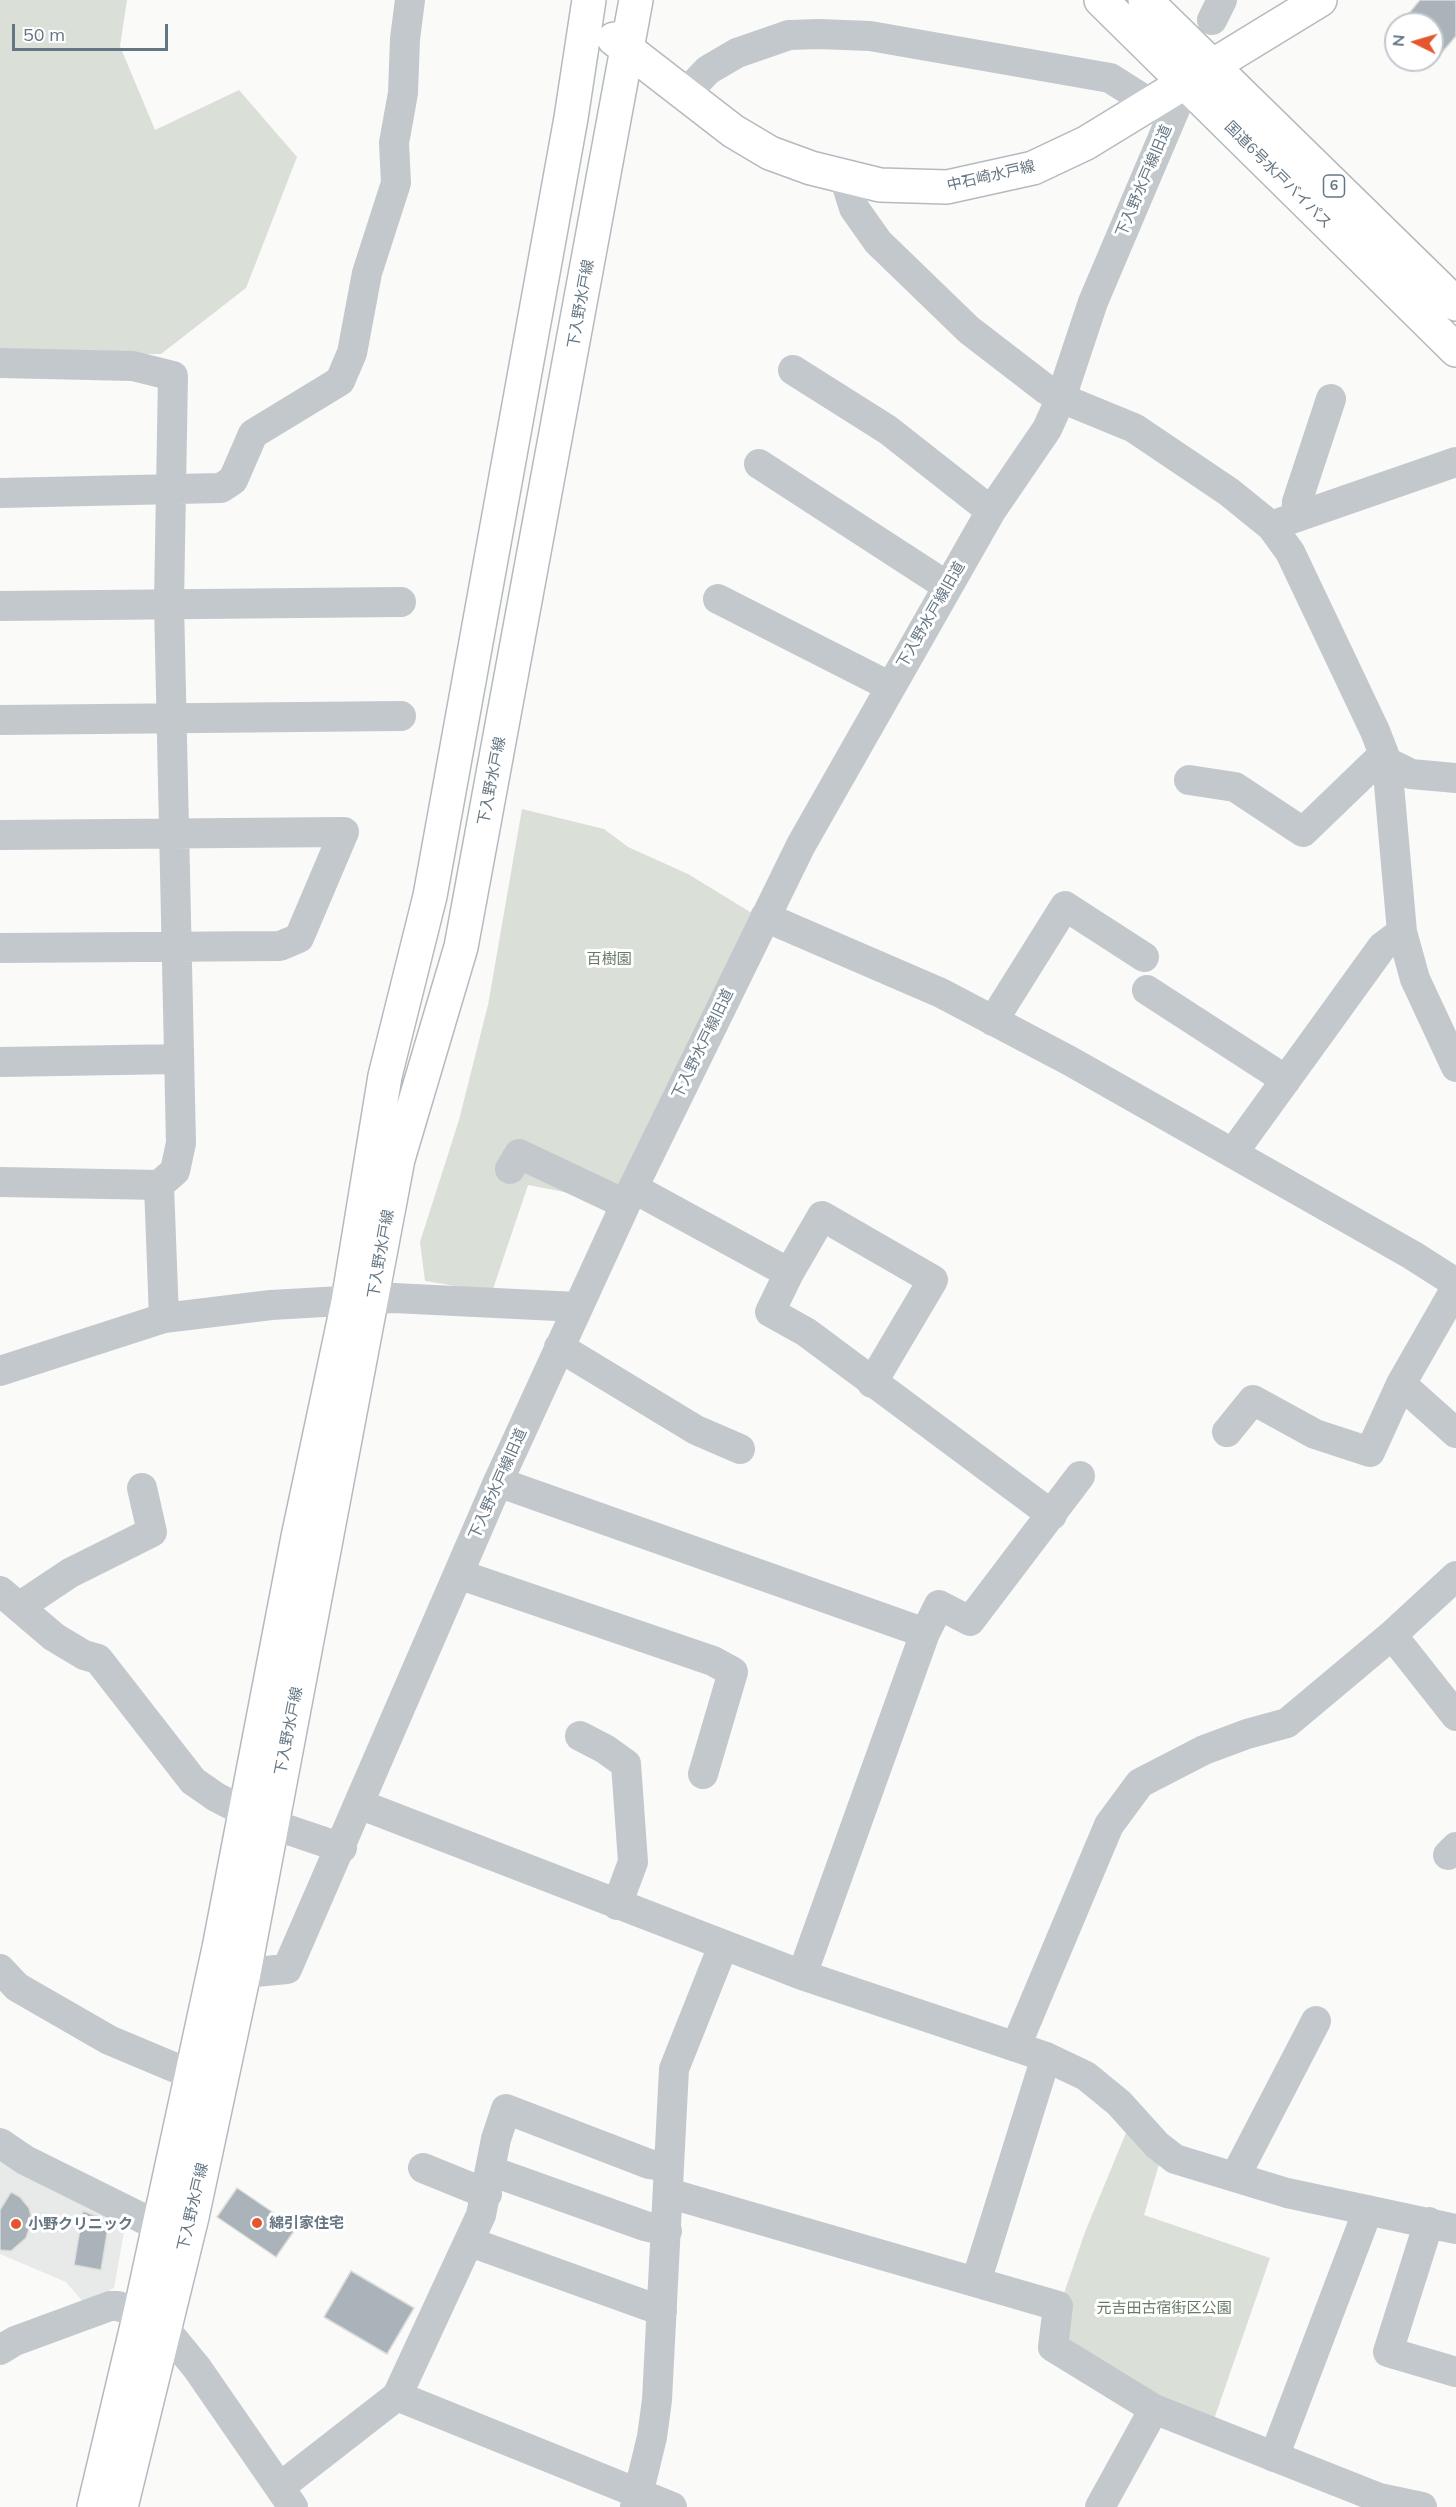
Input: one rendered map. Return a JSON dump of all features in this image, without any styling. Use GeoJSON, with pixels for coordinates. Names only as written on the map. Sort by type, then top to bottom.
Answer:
{"type":"FeatureCollection","features":[{"type":"Feature","properties":{"kind":"main road","name":"下入野水戸線"},"geometry":{"type":"LineString","coordinates":[[94,2507],[152,2321],[244,1973],[258,1818],[298,1537],[398,1159],[461,947],[636,0]]}},
{"type":"Feature","properties":{"kind":"main road","name":"国道6号水戸バイパス"},"geometry":{"type":"LineString","coordinates":[[1101,0],[1181,89],[1456,350]]}},
{"type":"Feature","properties":{"kind":"main road","name":"国道6号水戸バイパス"},"geometry":{"type":"LineString","coordinates":[[1145,0],[1181,89],[1456,304]]}},
{"type":"Feature","properties":{"kind":"main road","name":"中石崎水戸線"},"geometry":{"type":"LineString","coordinates":[[581,5],[628,52],[733,131],[770,153],[844,177],[880,185],[914,188],[947,187],[993,178],[1033,168],[1057,157],[1181,89],[1320,0]]}},
{"type":"Feature","properties":{"kind":"main road","name":"下入野水戸線"},"geometry":{"type":"LineString","coordinates":[[361,1301],[385,1076],[430,896],[581,5]]}},
{"type":"Feature","properties":{"kind":"main road","name":"下入野水戸線"},"geometry":{"type":"LineString","coordinates":[[121,2507],[152,2321],[158,2226],[190,2074],[258,1818]]}},
{"type":"Feature","properties":{"kind":"street"},"geometry":{"type":"LineString","coordinates":[[0,493],[221,488],[233,480],[253,434],[324,393],[340,381],[352,353],[367,273],[396,183],[394,143],[403,93],[405,39],[410,0]]}},
{"type":"Feature","properties":{"kind":"street"},"geometry":{"type":"LineString","coordinates":[[684,94],[708,70],[737,53],[789,34],[870,36],[1181,89]]}},
{"type":"Feature","properties":{"kind":"street","name":"下入野水戸線旧道"},"geometry":{"type":"LineString","coordinates":[[244,1973],[287,1969],[342,1848],[498,1482],[577,1307],[765,917],[801,846],[947,586],[991,511],[1044,434],[1061,398],[1093,302],[1181,89]]}},
{"type":"Feature","properties":{"kind":"street"},"geometry":{"type":"LineString","coordinates":[[844,177],[854,208],[878,242],[969,330],[1061,398],[1134,428],[1229,492],[1283,521],[1456,462]]}},
{"type":"Feature","properties":{"kind":"street"},"geometry":{"type":"LineString","coordinates":[[0,363],[133,366],[173,376],[169,603],[181,1143],[175,1171],[159,1185],[0,1182]]}},
{"type":"Feature","properties":{"kind":"street"},"geometry":{"type":"LineString","coordinates":[[793,370],[888,430],[991,511]]}},
{"type":"Feature","properties":{"kind":"street"},"geometry":{"type":"LineString","coordinates":[[1330,399],[1297,502],[1283,521],[1290,552],[1385,758],[1402,932],[1415,979],[1456,1067]]}},
{"type":"Feature","properties":{"kind":"street"},"geometry":{"type":"LineString","coordinates":[[759,464],[947,586]]}},
{"type":"Feature","properties":{"kind":"street"},"geometry":{"type":"LineString","coordinates":[[718,599],[891,687]]}},
{"type":"Feature","properties":{"kind":"street"},"geometry":{"type":"LineString","coordinates":[[0,606],[401,602]]}},
{"type":"Feature","properties":{"kind":"street"},"geometry":{"type":"LineString","coordinates":[[0,720],[401,716]]}},
{"type":"Feature","properties":{"kind":"street"},"geometry":{"type":"LineString","coordinates":[[1385,758],[1411,774],[1456,778]]}},
{"type":"Feature","properties":{"kind":"street"},"geometry":{"type":"LineString","coordinates":[[1189,780],[1234,787],[1303,832],[1385,758]]}},
{"type":"Feature","properties":{"kind":"street"},"geometry":{"type":"LineString","coordinates":[[0,835],[344,832],[299,938],[280,946],[0,948]]}},
{"type":"Feature","properties":{"kind":"street"},"geometry":{"type":"LineString","coordinates":[[993,1021],[1065,906],[1144,957]]}},
{"type":"Feature","properties":{"kind":"street"},"geometry":{"type":"LineString","coordinates":[[765,917],[940,993],[993,1021],[1233,1153],[1456,1283]]}},
{"type":"Feature","properties":{"kind":"street"},"geometry":{"type":"LineString","coordinates":[[1233,1153],[1382,946],[1402,932]]}},
{"type":"Feature","properties":{"kind":"street"},"geometry":{"type":"LineString","coordinates":[[1147,990],[1286,1080]]}},
{"type":"Feature","properties":{"kind":"street"},"geometry":{"type":"LineString","coordinates":[[1426,1002],[1456,1004]]}},
{"type":"Feature","properties":{"kind":"street"},"geometry":{"type":"LineString","coordinates":[[0,1062],[179,1059]]}},
{"type":"Feature","properties":{"kind":"street"},"geometry":{"type":"LineString","coordinates":[[510,1169],[519,1154],[629,1196],[789,1273]]}},
{"type":"Feature","properties":{"kind":"street"},"geometry":{"type":"LineString","coordinates":[[159,1185],[164,1318]]}},
{"type":"Feature","properties":{"kind":"street"},"geometry":{"type":"LineString","coordinates":[[872,1383],[933,1280],[822,1216],[789,1273],[770,1312],[806,1332],[872,1383],[1052,1515]]}},
{"type":"Feature","properties":{"kind":"street"},"geometry":{"type":"LineString","coordinates":[[1227,1432],[1253,1400],[1315,1434],[1370,1452],[1401,1384],[1456,1288]]}},
{"type":"Feature","properties":{"kind":"street"},"geometry":{"type":"LineString","coordinates":[[0,1371],[164,1318],[271,1305],[394,1298],[577,1307]]}},
{"type":"Feature","properties":{"kind":"street"},"geometry":{"type":"LineString","coordinates":[[559,1347],[696,1430],[740,1449]]}},
{"type":"Feature","properties":{"kind":"street"},"geometry":{"type":"LineString","coordinates":[[1401,1384],[1456,1433]]}},
{"type":"Feature","properties":{"kind":"street"},"geometry":{"type":"LineString","coordinates":[[802,1975],[925,1633],[939,1605],[970,1621],[1080,1476]]}},
{"type":"Feature","properties":{"kind":"street"},"geometry":{"type":"LineString","coordinates":[[498,1482],[925,1633]]}},
{"type":"Feature","properties":{"kind":"street"},"geometry":{"type":"LineString","coordinates":[[142,1488],[152,1532],[70,1573],[9,1599],[54,1637],[84,1655],[98,1659],[193,1780],[216,1797],[258,1818],[342,1848]]}},
{"type":"Feature","properties":{"kind":"street"},"geometry":{"type":"LineString","coordinates":[[458,1574],[713,1661],[733,1672],[703,1774]]}},
{"type":"Feature","properties":{"kind":"street"},"geometry":{"type":"LineString","coordinates":[[1016,2046],[1109,1825],[1140,1783],[1204,1750],[1287,1722],[1392,1635],[1456,1576]]}},
{"type":"Feature","properties":{"kind":"street"},"geometry":{"type":"LineString","coordinates":[[1392,1635],[1456,1716]]}},
{"type":"Feature","properties":{"kind":"street"},"geometry":{"type":"LineString","coordinates":[[580,1736],[605,1749],[626,1764],[633,1862],[616,1905]]}},
{"type":"Feature","properties":{"kind":"street"},"geometry":{"type":"LineString","coordinates":[[359,1804],[723,1946],[1046,2057],[1086,2076],[1119,2103],[1157,2145],[1175,2159],[1287,2193],[1442,2225],[1388,2352],[1456,2373]]}},
{"type":"Feature","properties":{"kind":"street"},"geometry":{"type":"LineString","coordinates":[[638,2501],[657,2400],[674,2069],[723,1946]]}},
{"type":"Feature","properties":{"kind":"street"},"geometry":{"type":"LineString","coordinates":[[0,1969],[17,1987],[109,2040],[190,2074]]}},
{"type":"Feature","properties":{"kind":"street"},"geometry":{"type":"LineString","coordinates":[[1235,2177],[1316,2021]]}},
{"type":"Feature","properties":{"kind":"street"},"geometry":{"type":"LineString","coordinates":[[976,2282],[1046,2057]]}},
{"type":"Feature","properties":{"kind":"street"},"geometry":{"type":"LineString","coordinates":[[0,2350],[15,2341],[110,2306],[118,2306],[152,2321],[197,2368],[286,2497],[397,2396],[470,2242],[489,2183],[496,2139],[506,2109],[649,2164],[668,2180],[976,2282],[1058,2306],[1053,2347],[1154,2409],[1379,2498],[1422,2507]]}},
{"type":"Feature","properties":{"kind":"street"},"geometry":{"type":"LineString","coordinates":[[0,2143],[25,2160],[158,2226]]}},
{"type":"Feature","properties":{"kind":"street"},"geometry":{"type":"LineString","coordinates":[[423,2168],[489,2183],[666,2231]]}},
{"type":"Feature","properties":{"kind":"street"},"geometry":{"type":"LineString","coordinates":[[1274,2457],[1368,2210]]}},
{"type":"Feature","properties":{"kind":"street"},"geometry":{"type":"LineString","coordinates":[[470,2242],[662,2311]]}},
{"type":"Feature","properties":{"kind":"street"},"geometry":{"type":"LineString","coordinates":[[397,2396],[506,2438],[638,2501],[672,2507]]}},
{"type":"Feature","properties":{"kind":"street"},"geometry":{"type":"LineString","coordinates":[[1100,2507],[1154,2409]]}},
{"type":"Feature","properties":{"kind":"shaded area"},"geometry":{"type":"Polygon","coordinates":[[[0,2153],[126,2221],[114,2288],[84,2303],[66,2282],[0,2254],[0,2153]]]}},
{"type":"Feature","properties":{"kind":"green space"},"geometry":{"type":"Polygon","coordinates":[[[0,0],[127,0],[120,46],[155,130],[239,90],[297,157],[246,288],[161,354],[0,353],[0,0]]]}},
{"type":"Feature","properties":{"kind":"green space","name":"百樹園"},"geometry":{"type":"Polygon","coordinates":[[[522,809],[604,829],[628,847],[688,874],[755,915],[611,1201],[528,1185],[492,1292],[425,1281],[420,1242],[459,1120],[488,1005],[522,809]]]}},
{"type":"Feature","properties":{"kind":"green space","name":"元吉田古宿街区公園"},"geometry":{"type":"Polygon","coordinates":[[[1128,2128],[1160,2161],[1144,2215],[1270,2258],[1212,2425],[1060,2343],[1062,2299],[1085,2232],[1128,2128]]]}},
{"type":"Feature","properties":{"kind":"building"},"geometry":{"type":"Polygon","coordinates":[[[1420,0],[1456,0],[1456,36],[1444,50],[1444,12],[1410,12],[1420,0]]]}},
{"type":"Feature","properties":{"kind":"building","name":"綿引家住宅"},"geometry":{"type":"Polygon","coordinates":[[[237,2188],[296,2228],[276,2257],[217,2217],[237,2188]]]}},
{"type":"Feature","properties":{"kind":"building","name":"小野クリニック"},"geometry":{"type":"Polygon","coordinates":[[[11,2192],[20,2197],[29,2208],[32,2220],[26,2238],[11,2251],[0,2250],[0,2210],[11,2192]]]}},
{"type":"Feature","properties":{"kind":"building"},"geometry":{"type":"Polygon","coordinates":[[[83,2211],[109,2221],[101,2270],[74,2265],[83,2211]]]}},
{"type":"Feature","properties":{"kind":"building"},"geometry":{"type":"Polygon","coordinates":[[[351,2271],[414,2308],[387,2354],[324,2317],[351,2271]]]}},
{"type":"Feature","properties":{"kind":"place","name":"綿引家住宅"},"geometry":{"type":"Point","coordinates":[257,2223]}},
{"type":"Feature","properties":{"kind":"place","name":"小野クリニック"},"geometry":{"type":"Point","coordinates":[16,2224]}}]}
